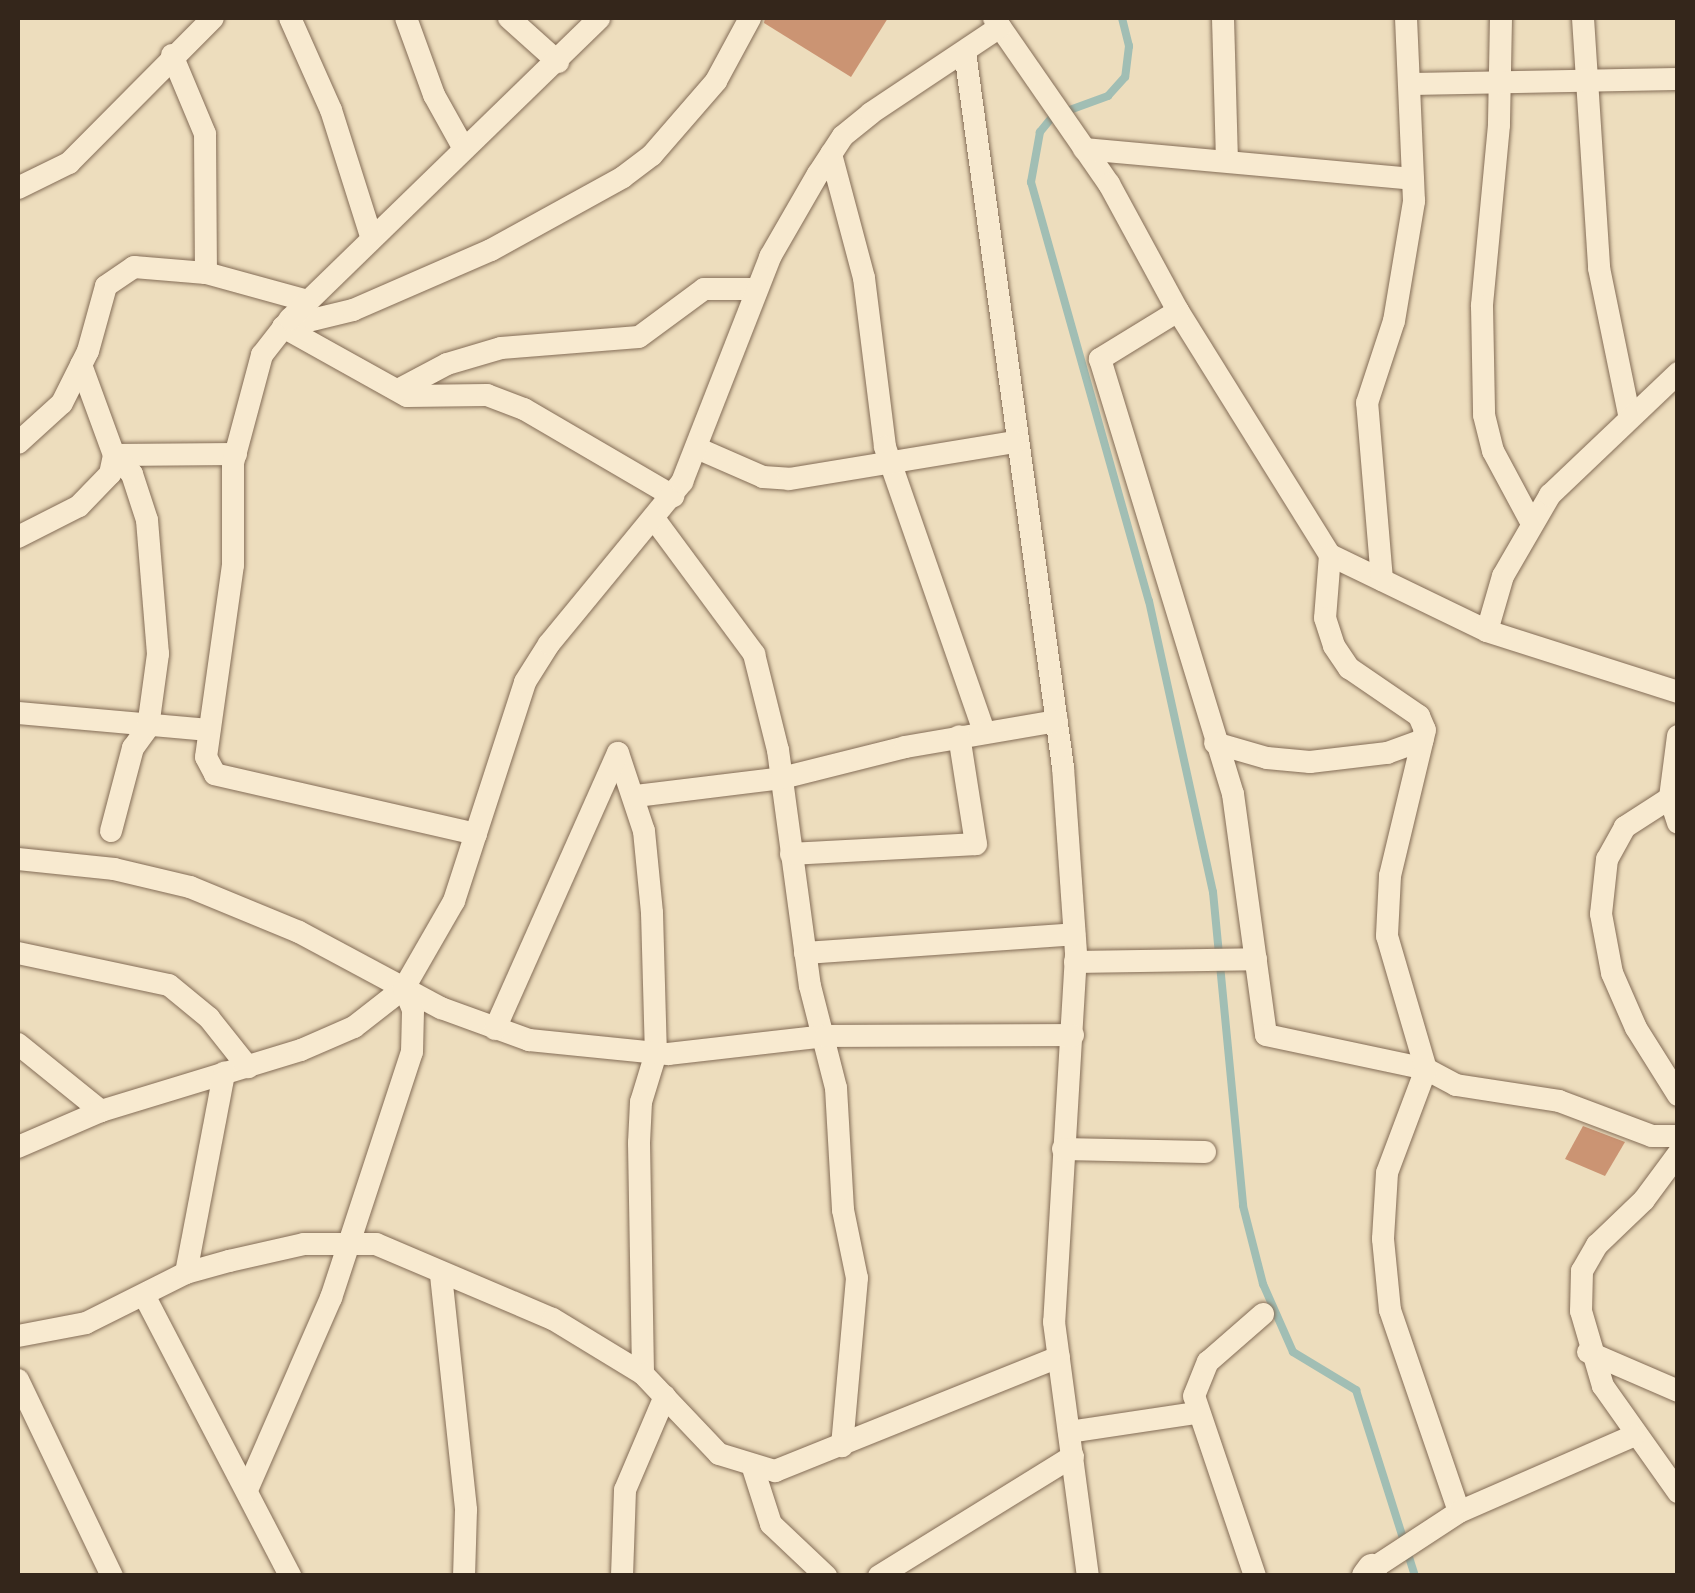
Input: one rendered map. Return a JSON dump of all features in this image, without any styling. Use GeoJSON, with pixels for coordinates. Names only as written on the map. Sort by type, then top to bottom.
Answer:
{"type":"FeatureCollection","features":[{"type":"Feature","properties":{"kind":"street"},"geometry":{"type":"LineString","coordinates":[[18,188],[69,163],[213,18]]}},
{"type":"Feature","properties":{"kind":"street"},"geometry":{"type":"LineString","coordinates":[[290,18],[330,110],[371,236]]}},
{"type":"Feature","properties":{"kind":"street"},"geometry":{"type":"LineString","coordinates":[[406,18],[434,96],[463,147]]}},
{"type":"Feature","properties":{"kind":"street"},"geometry":{"type":"LineString","coordinates":[[509,18],[558,62]]}},
{"type":"Feature","properties":{"kind":"street"},"geometry":{"type":"LineString","coordinates":[[476,834],[216,774],[206,757],[233,565],[236,454],[262,355],[284,328],[371,236],[558,62],[599,18]]}},
{"type":"Feature","properties":{"kind":"street"},"geometry":{"type":"LineString","coordinates":[[284,328],[353,310],[491,250],[623,177],[652,155],[716,81],[750,18]]}},
{"type":"Feature","properties":{"kind":"street"},"geometry":{"type":"LineString","coordinates":[[1223,18],[1227,159]]}},
{"type":"Feature","properties":{"kind":"street"},"geometry":{"type":"LineString","coordinates":[[1382,580],[1368,402],[1394,321],[1413,179],[1406,18]]}},
{"type":"Feature","properties":{"kind":"street"},"geometry":{"type":"LineString","coordinates":[[1500,18],[1482,306],[1484,415],[1493,451],[1531,522]]}},
{"type":"Feature","properties":{"kind":"street"},"geometry":{"type":"LineString","coordinates":[[1584,18],[1599,268],[1628,414]]}},
{"type":"Feature","properties":{"kind":"street"},"geometry":{"type":"LineString","coordinates":[[18,1147],[101,1110],[248,1067],[354,1027],[404,988],[454,901],[525,682],[548,644],[673,496],[699,449],[757,289],[831,154],[871,113],[965,52],[997,22],[1084,148],[1178,311],[1330,555],[1487,631],[1678,692]]}},
{"type":"Feature","properties":{"kind":"street"},"geometry":{"type":"LineString","coordinates":[[965,52],[1015,442],[1057,721],[1076,962],[1054,1322],[1088,1576]]}},
{"type":"Feature","properties":{"kind":"street"},"geometry":{"type":"LineString","coordinates":[[172,56],[205,134],[206,273]]}},
{"type":"Feature","properties":{"kind":"street"},"geometry":{"type":"LineString","coordinates":[[1410,84],[1678,79]]}},
{"type":"Feature","properties":{"kind":"street"},"geometry":{"type":"LineString","coordinates":[[1084,148],[1413,179]]}},
{"type":"Feature","properties":{"kind":"street"},"geometry":{"type":"LineString","coordinates":[[831,154],[864,278],[889,461],[984,732]]}},
{"type":"Feature","properties":{"kind":"street"},"geometry":{"type":"LineString","coordinates":[[18,444],[62,403],[81,366],[106,286],[134,267],[206,273],[308,301]]}},
{"type":"Feature","properties":{"kind":"street"},"geometry":{"type":"LineString","coordinates":[[398,390],[447,364],[501,348],[539,341],[594,346],[639,337],[704,289],[757,289]]}},
{"type":"Feature","properties":{"kind":"street"},"geometry":{"type":"LineString","coordinates":[[1178,311],[1100,359],[1205,691],[1214,743],[1234,794],[1247,959],[1266,1035],[1426,1069],[1456,1085],[1541,1096],[1652,1136],[1678,1136]]}},
{"type":"Feature","properties":{"kind":"street"},"geometry":{"type":"LineString","coordinates":[[284,328],[398,390],[487,395],[555,423],[673,496]]}},
{"type":"Feature","properties":{"kind":"street"},"geometry":{"type":"LineString","coordinates":[[81,366],[114,454],[132,474],[147,520],[158,654],[148,727],[133,748],[111,831]]}},
{"type":"Feature","properties":{"kind":"street"},"geometry":{"type":"LineString","coordinates":[[1487,631],[1503,576],[1531,522],[1584,456],[1678,373]]}},
{"type":"Feature","properties":{"kind":"street"},"geometry":{"type":"LineString","coordinates":[[699,449],[763,477],[789,479],[1015,442]]}},
{"type":"Feature","properties":{"kind":"street"},"geometry":{"type":"LineString","coordinates":[[114,454],[236,454]]}},
{"type":"Feature","properties":{"kind":"street"},"geometry":{"type":"LineString","coordinates":[[18,536],[79,506],[110,474],[114,454]]}},
{"type":"Feature","properties":{"kind":"street"},"geometry":{"type":"LineString","coordinates":[[655,520],[754,654],[782,778],[805,953],[826,1036],[856,1278],[842,1446]]}},
{"type":"Feature","properties":{"kind":"street"},"geometry":{"type":"LineString","coordinates":[[1330,555],[1325,618],[1334,646],[1349,668],[1419,716],[1423,740],[1390,876],[1387,936],[1426,1069],[1387,1174],[1383,1239],[1390,1310],[1458,1512]]}},
{"type":"Feature","properties":{"kind":"street"},"geometry":{"type":"LineString","coordinates":[[18,713],[148,727],[184,723],[208,730]]}},
{"type":"Feature","properties":{"kind":"street"},"geometry":{"type":"LineString","coordinates":[[636,796],[782,778],[959,736],[1057,721]]}},
{"type":"Feature","properties":{"kind":"street"},"geometry":{"type":"LineString","coordinates":[[791,854],[976,844],[959,736]]}},
{"type":"Feature","properties":{"kind":"street"},"geometry":{"type":"LineString","coordinates":[[1214,743],[1267,758],[1310,762],[1387,753],[1423,740]]}},
{"type":"Feature","properties":{"kind":"street"},"geometry":{"type":"LineString","coordinates":[[1677,746],[1670,798],[1678,823]]}},
{"type":"Feature","properties":{"kind":"street"},"geometry":{"type":"LineString","coordinates":[[495,1029],[618,753],[636,796],[652,913],[656,1053],[641,1102],[639,1144],[643,1374]]}},
{"type":"Feature","properties":{"kind":"street"},"geometry":{"type":"LineString","coordinates":[[1670,798],[1625,828],[1607,858],[1601,914],[1612,973],[1636,1028],[1678,1095]]}},
{"type":"Feature","properties":{"kind":"street"},"geometry":{"type":"LineString","coordinates":[[18,859],[114,870],[190,887],[299,932],[404,988],[528,1040],[656,1053],[826,1036],[1073,1035]]}},
{"type":"Feature","properties":{"kind":"street"},"geometry":{"type":"LineString","coordinates":[[805,953],[1074,934]]}},
{"type":"Feature","properties":{"kind":"street"},"geometry":{"type":"LineString","coordinates":[[18,953],[169,985],[210,1018],[248,1067]]}},
{"type":"Feature","properties":{"kind":"street"},"geometry":{"type":"LineString","coordinates":[[1076,962],[1247,959]]}},
{"type":"Feature","properties":{"kind":"street"},"geometry":{"type":"LineString","coordinates":[[247,1490],[352,1241],[412,1052],[413,1010],[404,988]]}},
{"type":"Feature","properties":{"kind":"street"},"geometry":{"type":"LineString","coordinates":[[18,1044],[101,1110]]}},
{"type":"Feature","properties":{"kind":"street"},"geometry":{"type":"LineString","coordinates":[[186,1273],[224,1073]]}},
{"type":"Feature","properties":{"kind":"street"},"geometry":{"type":"LineString","coordinates":[[1063,1149],[1206,1152]]}},
{"type":"Feature","properties":{"kind":"street"},"geometry":{"type":"LineString","coordinates":[[1678,1154],[1582,1271],[1588,1352],[1634,1436],[1678,1492]]}},
{"type":"Feature","properties":{"kind":"street"},"geometry":{"type":"LineString","coordinates":[[18,1336],[86,1323],[186,1273],[304,1244],[376,1244],[553,1319],[643,1374],[719,1454],[753,1468],[802,1465],[1059,1357]]}},
{"type":"Feature","properties":{"kind":"street"},"geometry":{"type":"LineString","coordinates":[[441,1274],[466,1510],[464,1576]]}},
{"type":"Feature","properties":{"kind":"street"},"geometry":{"type":"LineString","coordinates":[[144,1295],[290,1576]]}},
{"type":"Feature","properties":{"kind":"street"},"geometry":{"type":"LineString","coordinates":[[1254,1576],[1196,1413],[1194,1396],[1208,1362],[1264,1314]]}},
{"type":"Feature","properties":{"kind":"street"},"geometry":{"type":"LineString","coordinates":[[1588,1352],[1678,1391]]}},
{"type":"Feature","properties":{"kind":"street"},"geometry":{"type":"LineString","coordinates":[[18,1380],[112,1576]]}},
{"type":"Feature","properties":{"kind":"street"},"geometry":{"type":"LineString","coordinates":[[622,1576],[625,1490],[665,1396]]}},
{"type":"Feature","properties":{"kind":"street"},"geometry":{"type":"LineString","coordinates":[[1069,1432],[1196,1413]]}},
{"type":"Feature","properties":{"kind":"street"},"geometry":{"type":"LineString","coordinates":[[1370,1572],[1420,1533],[1458,1512],[1634,1436]]}},
{"type":"Feature","properties":{"kind":"street"},"geometry":{"type":"LineString","coordinates":[[879,1576],[1072,1456]]}},
{"type":"Feature","properties":{"kind":"street"},"geometry":{"type":"LineString","coordinates":[[753,1468],[771,1524],[826,1576]]}},
{"type":"Feature","properties":{"kind":"building"},"geometry":{"type":"Polygon","coordinates":[[[765,18],[888,18],[851,77],[764,23],[765,18]]]}},
{"type":"Feature","properties":{"kind":"building"},"geometry":{"type":"Polygon","coordinates":[[[1583,1126],[1625,1142],[1605,1176],[1565,1159],[1583,1126]]]}},
{"type":"Feature","properties":{"kind":"waterway"},"geometry":{"type":"LineString","coordinates":[[1122,18],[1129,46],[1125,77],[1108,96],[1053,116],[1040,132],[1031,182],[1149,601],[1213,892],[1243,1206],[1263,1284],[1293,1352],[1356,1390],[1415,1576]]}}]}
